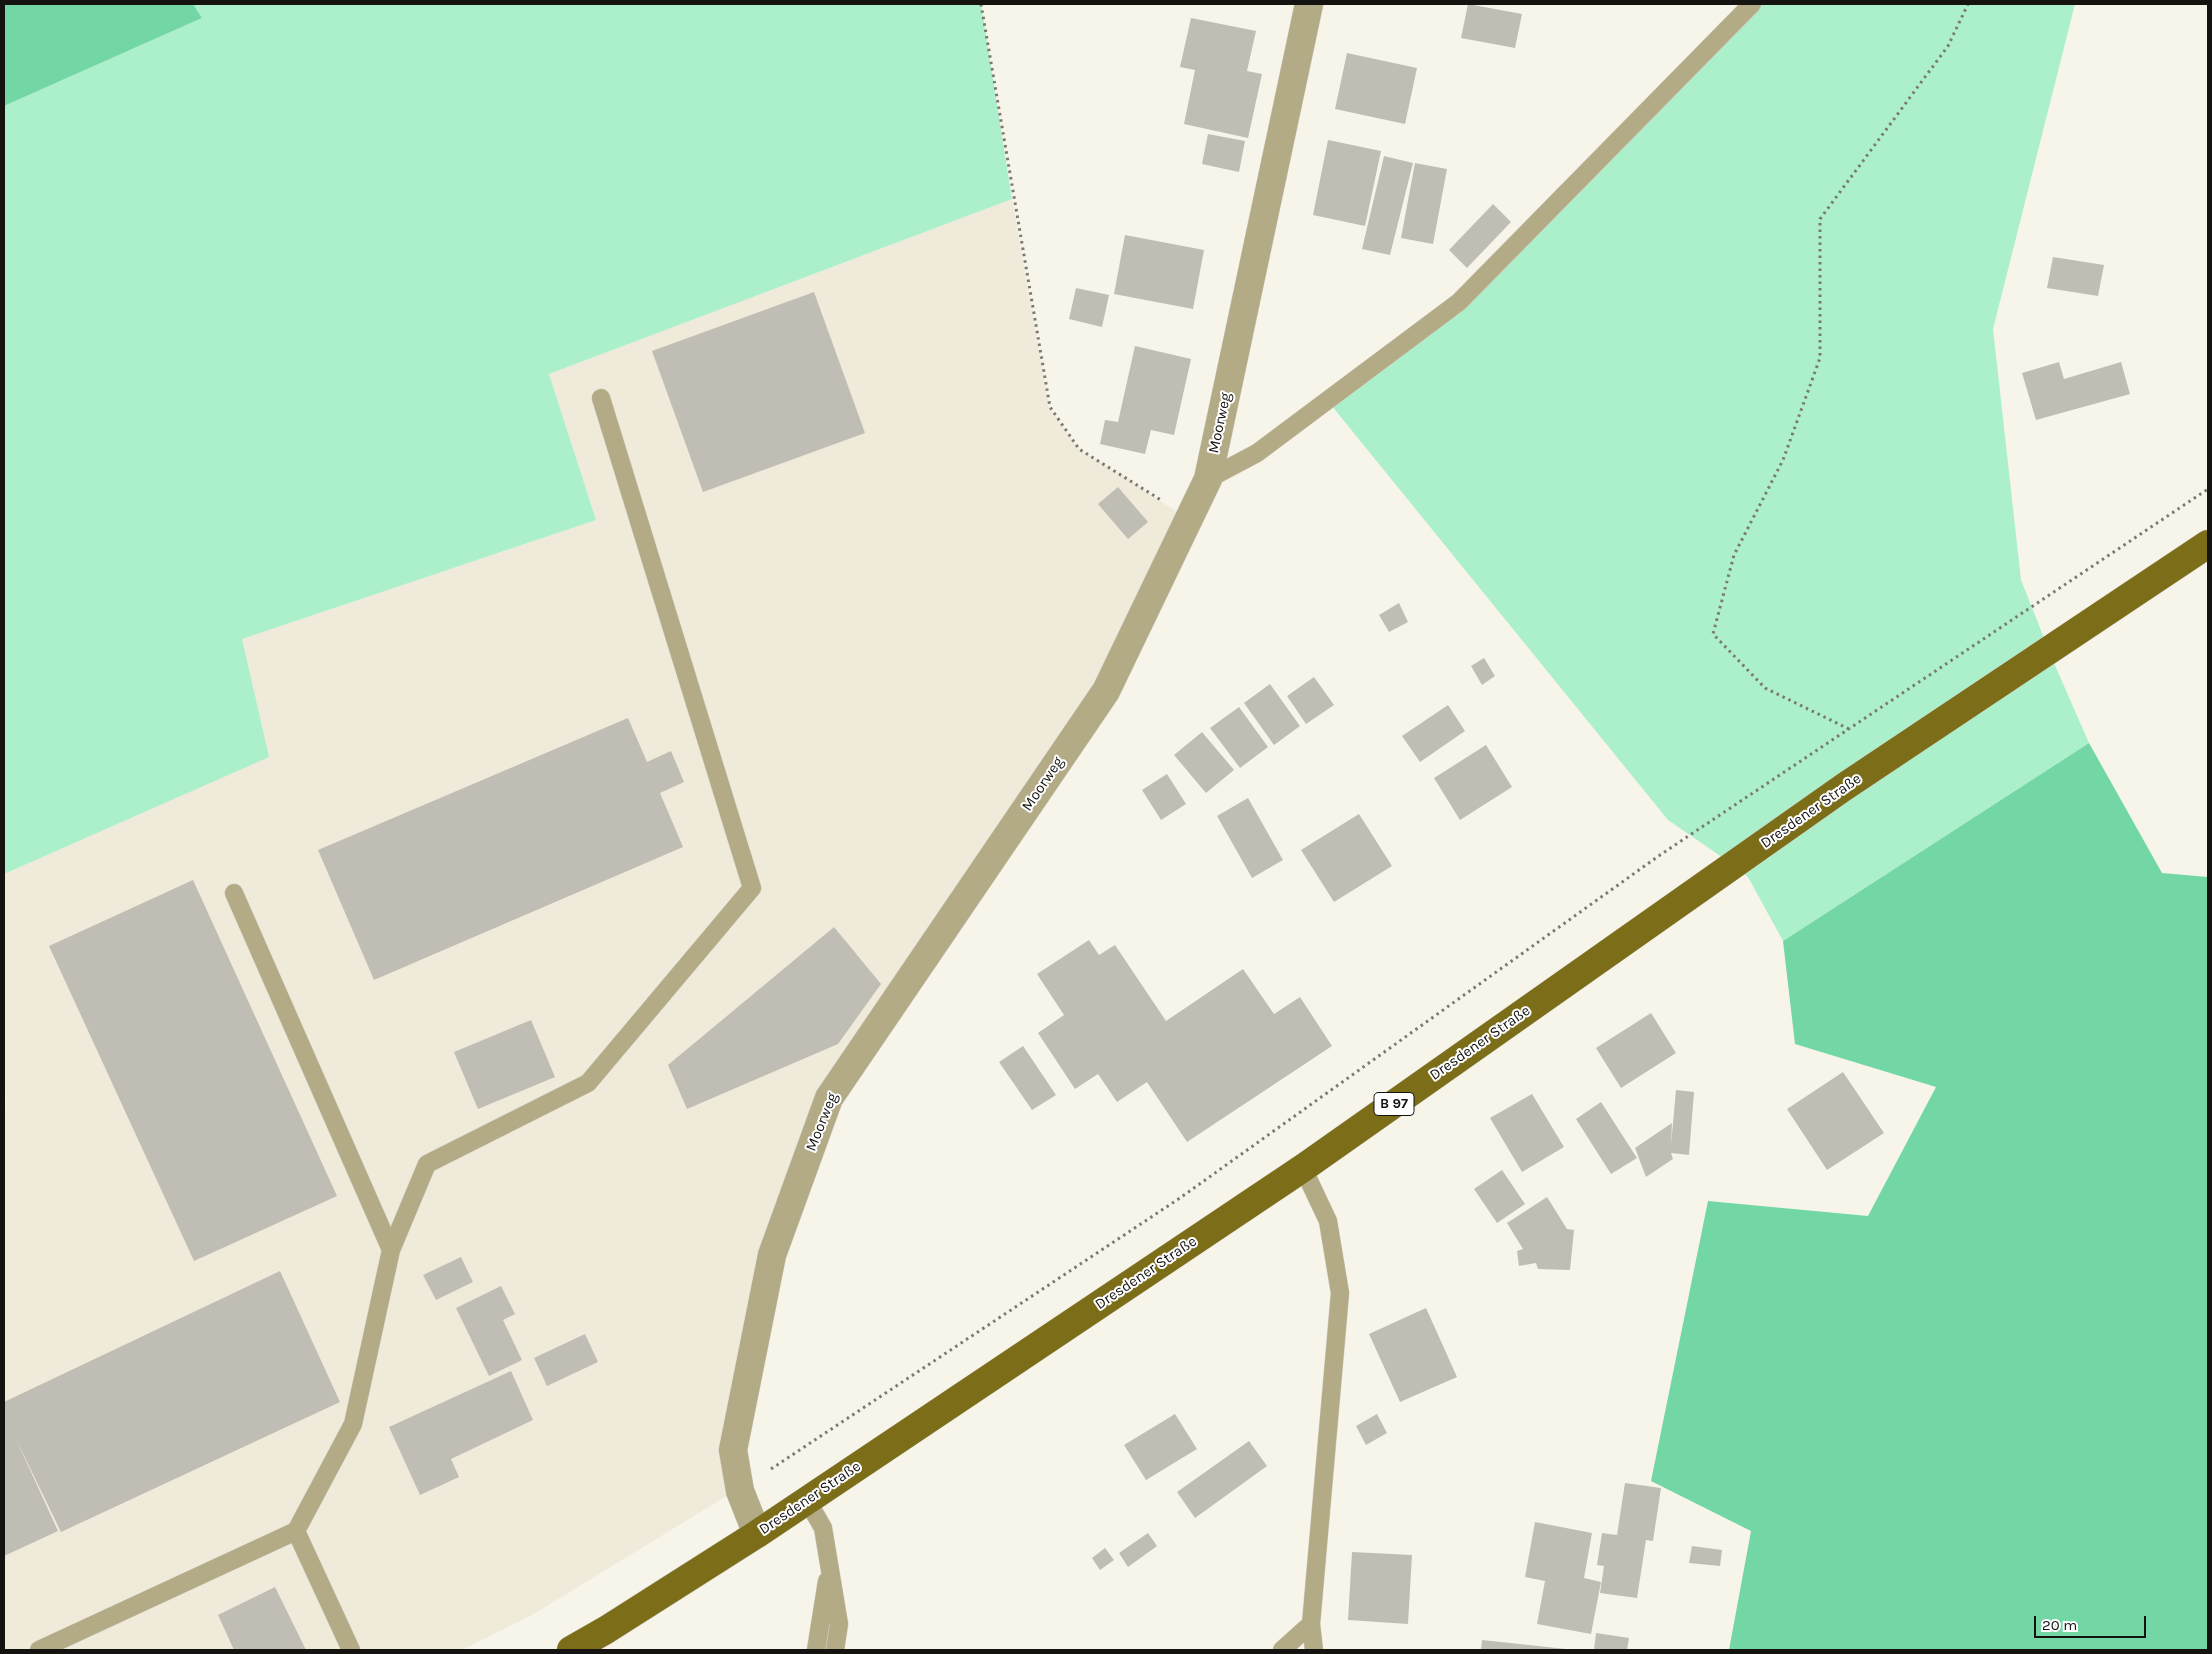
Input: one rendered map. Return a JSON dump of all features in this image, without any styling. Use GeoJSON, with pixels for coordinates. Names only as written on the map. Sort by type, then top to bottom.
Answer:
{"type":"FeatureCollection","features":[{"type":"Feature","properties":{"kind":"main road","name":"Dresdener Straße"},"geometry":{"type":"LineString","coordinates":[[571,1650],[606,1630],[757,1534],[1303,1168],[1844,787],[2208,544]]}},
{"type":"Feature","properties":{"kind":"street","name":"Moorweg"},"geometry":{"type":"LineString","coordinates":[[757,1534],[740,1491],[733,1450],[772,1255],[829,1098],[1106,691],[1208,479],[1309,4]]}},
{"type":"Feature","properties":{"kind":"lane"},"geometry":{"type":"LineString","coordinates":[[1208,479],[1257,453],[1459,302],[1752,4]]}},
{"type":"Feature","properties":{"kind":"lane"},"geometry":{"type":"LineString","coordinates":[[40,1650],[296,1531],[353,1424],[391,1250],[426,1164],[588,1084],[752,888],[601,398]]}},
{"type":"Feature","properties":{"kind":"lane"},"geometry":{"type":"LineString","coordinates":[[234,893],[391,1250]]}},
{"type":"Feature","properties":{"kind":"lane"},"geometry":{"type":"LineString","coordinates":[[1303,1168],[1328,1221],[1340,1293],[1311,1624],[1314,1650]]}},
{"type":"Feature","properties":{"kind":"lane"},"geometry":{"type":"LineString","coordinates":[[807,1500],[823,1528],[839,1624],[835,1650]]}},
{"type":"Feature","properties":{"kind":"lane"},"geometry":{"type":"LineString","coordinates":[[296,1531],[351,1650]]}},
{"type":"Feature","properties":{"kind":"lane"},"geometry":{"type":"LineString","coordinates":[[816,1650],[829,1566]]}},
{"type":"Feature","properties":{"kind":"lane"},"geometry":{"type":"LineString","coordinates":[[1282,1650],[1311,1624]]}},
{"type":"Feature","properties":{"kind":"path"},"geometry":{"type":"LineString","coordinates":[[981,4],[1050,406],[1079,449],[1132,480],[1188,519]]}},
{"type":"Feature","properties":{"kind":"path"},"geometry":{"type":"LineString","coordinates":[[1849,729],[1765,688],[1713,634],[1734,556],[1783,460],[1820,358],[1820,220],[1948,46],[1968,4]]}},
{"type":"Feature","properties":{"kind":"path"},"geometry":{"type":"LineString","coordinates":[[740,1491],[816,1437],[1180,1198],[1660,855],[2208,489]]}},
{"type":"Feature","properties":{"kind":"shaded area"},"geometry":{"type":"Polygon","coordinates":[[[1012,199],[1049,407],[1079,449],[1187,519],[1105,691],[828,1097],[769,1255],[738,1489],[532,1615],[462,1650],[4,1650],[4,1106],[6,1105],[4,1075],[4,874],[202,786],[242,639],[596,520],[549,374],[1012,199]]]}},
{"type":"Feature","properties":{"kind":"green space"},"geometry":{"type":"Polygon","coordinates":[[[4,4],[193,4],[202,18],[4,106],[4,4]]]}},
{"type":"Feature","properties":{"kind":"green space"},"geometry":{"type":"Polygon","coordinates":[[[193,4],[981,4],[1012,199],[549,374],[596,520],[242,639],[269,757],[4,874],[4,106],[202,18],[193,4]]]}},
{"type":"Feature","properties":{"kind":"green space"},"geometry":{"type":"Polygon","coordinates":[[[1752,4],[2075,4],[1993,329],[2021,580],[2048,648],[1732,864],[1668,820],[1327,400],[1459,302],[1752,4]]]}},
{"type":"Feature","properties":{"kind":"green space"},"geometry":{"type":"Polygon","coordinates":[[[2050,654],[2089,743],[1783,941],[1748,877],[1736,866],[2050,654]]]}},
{"type":"Feature","properties":{"kind":"green space"},"geometry":{"type":"Polygon","coordinates":[[[2089,743],[2162,873],[2208,877],[2208,1650],[1729,1650],[1751,1531],[1651,1481],[1708,1201],[1868,1216],[1936,1087],[1795,1044],[1783,941],[2089,743]]]}},
{"type":"Feature","properties":{"kind":"building"},"geometry":{"type":"Polygon","coordinates":[[[1468,4],[1522,14],[1515,48],[1461,38],[1468,4]]]}},
{"type":"Feature","properties":{"kind":"building"},"geometry":{"type":"Polygon","coordinates":[[[1191,18],[1256,31],[1247,71],[1262,74],[1248,138],[1184,124],[1195,70],[1180,67],[1191,18]]]}},
{"type":"Feature","properties":{"kind":"building"},"geometry":{"type":"Polygon","coordinates":[[[1347,53],[1417,68],[1405,124],[1335,109],[1347,53]]]}},
{"type":"Feature","properties":{"kind":"building"},"geometry":{"type":"Polygon","coordinates":[[[1208,134],[1245,141],[1239,172],[1202,164],[1208,134]]]}},
{"type":"Feature","properties":{"kind":"building"},"geometry":{"type":"Polygon","coordinates":[[[1328,140],[1381,151],[1365,226],[1313,215],[1328,140]]]}},
{"type":"Feature","properties":{"kind":"building"},"geometry":{"type":"Polygon","coordinates":[[[1384,156],[1413,163],[1390,255],[1362,249],[1384,156]]]}},
{"type":"Feature","properties":{"kind":"building"},"geometry":{"type":"Polygon","coordinates":[[[1415,163],[1447,169],[1433,244],[1401,238],[1415,163]]]}},
{"type":"Feature","properties":{"kind":"building"},"geometry":{"type":"Polygon","coordinates":[[[1493,204],[1511,222],[1467,268],[1449,250],[1493,204]]]}},
{"type":"Feature","properties":{"kind":"building"},"geometry":{"type":"Polygon","coordinates":[[[1125,235],[1204,250],[1193,309],[1114,294],[1125,235]]]}},
{"type":"Feature","properties":{"kind":"building"},"geometry":{"type":"Polygon","coordinates":[[[2053,257],[2104,265],[2098,296],[2047,288],[2053,257]]]}},
{"type":"Feature","properties":{"kind":"building"},"geometry":{"type":"Polygon","coordinates":[[[1076,288],[1109,295],[1102,327],[1069,319],[1076,288]]]}},
{"type":"Feature","properties":{"kind":"building"},"geometry":{"type":"Polygon","coordinates":[[[814,292],[865,433],[703,492],[652,351],[814,292]]]}},
{"type":"Feature","properties":{"kind":"building"},"geometry":{"type":"Polygon","coordinates":[[[1135,346],[1191,359],[1174,435],[1151,430],[1145,454],[1100,444],[1105,420],[1118,422],[1135,346]]]}},
{"type":"Feature","properties":{"kind":"building"},"geometry":{"type":"Polygon","coordinates":[[[2059,362],[2064,379],[2121,362],[2130,394],[2036,420],[2022,373],[2059,362]]]}},
{"type":"Feature","properties":{"kind":"building"},"geometry":{"type":"Polygon","coordinates":[[[1118,487],[1148,522],[1128,539],[1098,504],[1118,487]]]}},
{"type":"Feature","properties":{"kind":"building"},"geometry":{"type":"Polygon","coordinates":[[[1399,603],[1408,622],[1389,632],[1379,615],[1399,603]]]}},
{"type":"Feature","properties":{"kind":"building"},"geometry":{"type":"Polygon","coordinates":[[[1484,658],[1495,676],[1482,685],[1471,666],[1484,658]]]}},
{"type":"Feature","properties":{"kind":"building"},"geometry":{"type":"Polygon","coordinates":[[[1314,677],[1334,705],[1306,724],[1287,696],[1314,677]]]}},
{"type":"Feature","properties":{"kind":"building"},"geometry":{"type":"Polygon","coordinates":[[[1270,684],[1300,726],[1274,745],[1244,703],[1270,684]]]}},
{"type":"Feature","properties":{"kind":"building"},"geometry":{"type":"Polygon","coordinates":[[[1448,705],[1465,731],[1420,762],[1402,736],[1448,705]]]}},
{"type":"Feature","properties":{"kind":"building"},"geometry":{"type":"Polygon","coordinates":[[[1239,707],[1268,747],[1240,768],[1210,728],[1239,707]]]}},
{"type":"Feature","properties":{"kind":"building"},"geometry":{"type":"Polygon","coordinates":[[[628,718],[647,762],[671,751],[684,782],[660,793],[683,847],[374,980],[318,850],[628,718]]]}},
{"type":"Feature","properties":{"kind":"building"},"geometry":{"type":"Polygon","coordinates":[[[1202,732],[1234,770],[1206,793],[1174,755],[1202,732]]]}},
{"type":"Feature","properties":{"kind":"building"},"geometry":{"type":"Polygon","coordinates":[[[1486,745],[1512,787],[1460,820],[1434,778],[1486,745]]]}},
{"type":"Feature","properties":{"kind":"building"},"geometry":{"type":"Polygon","coordinates":[[[1167,774],[1186,804],[1161,820],[1142,790],[1167,774]]]}},
{"type":"Feature","properties":{"kind":"building"},"geometry":{"type":"Polygon","coordinates":[[[1248,798],[1283,860],[1252,878],[1217,816],[1248,798]]]}},
{"type":"Feature","properties":{"kind":"building"},"geometry":{"type":"Polygon","coordinates":[[[1359,814],[1392,866],[1334,902],[1301,850],[1359,814]]]}},
{"type":"Feature","properties":{"kind":"building"},"geometry":{"type":"Polygon","coordinates":[[[193,880],[337,1196],[194,1261],[49,946],[193,880]]]}},
{"type":"Feature","properties":{"kind":"building"},"geometry":{"type":"Polygon","coordinates":[[[834,927],[881,984],[838,1044],[687,1109],[668,1065],[834,927]]]}},
{"type":"Feature","properties":{"kind":"building"},"geometry":{"type":"Polygon","coordinates":[[[1089,940],[1099,955],[1115,945],[1166,1021],[1243,969],[1274,1014],[1300,997],[1332,1046],[1187,1142],[1147,1082],[1117,1102],[1098,1074],[1075,1089],[1038,1033],[1064,1015],[1037,974],[1089,940]]]}},
{"type":"Feature","properties":{"kind":"building"},"geometry":{"type":"Polygon","coordinates":[[[1651,1013],[1676,1053],[1621,1088],[1596,1048],[1651,1013]]]}},
{"type":"Feature","properties":{"kind":"building"},"geometry":{"type":"Polygon","coordinates":[[[531,1020],[555,1077],[478,1109],[454,1052],[531,1020]]]}},
{"type":"Feature","properties":{"kind":"building"},"geometry":{"type":"Polygon","coordinates":[[[1023,1046],[1056,1095],[1032,1110],[999,1062],[1023,1046]]]}},
{"type":"Feature","properties":{"kind":"building"},"geometry":{"type":"Polygon","coordinates":[[[1843,1072],[1884,1133],[1827,1170],[1787,1109],[1843,1072]]]}},
{"type":"Feature","properties":{"kind":"building"},"geometry":{"type":"Polygon","coordinates":[[[1676,1090],[1694,1092],[1689,1155],[1671,1153],[1673,1159],[1646,1177],[1635,1148],[1672,1123],[1671,1145],[1676,1090]]]}},
{"type":"Feature","properties":{"kind":"building"},"geometry":{"type":"Polygon","coordinates":[[[1532,1094],[1564,1147],[1522,1172],[1490,1118],[1532,1094]]]}},
{"type":"Feature","properties":{"kind":"building"},"geometry":{"type":"Polygon","coordinates":[[[1601,1102],[1637,1158],[1611,1174],[1576,1119],[1601,1102]]]}},
{"type":"Feature","properties":{"kind":"building"},"geometry":{"type":"Polygon","coordinates":[[[1502,1170],[1525,1204],[1497,1223],[1474,1189],[1502,1170]]]}},
{"type":"Feature","properties":{"kind":"building"},"geometry":{"type":"Polygon","coordinates":[[[1547,1197],[1567,1229],[1574,1230],[1570,1270],[1538,1269],[1536,1263],[1519,1266],[1517,1251],[1523,1249],[1507,1223],[1547,1197]]]}},
{"type":"Feature","properties":{"kind":"building"},"geometry":{"type":"Polygon","coordinates":[[[461,1257],[473,1282],[436,1300],[423,1275],[461,1257]]]}},
{"type":"Feature","properties":{"kind":"building"},"geometry":{"type":"Polygon","coordinates":[[[280,1271],[340,1402],[61,1532],[15,1437],[58,1531],[4,1556],[4,1402],[280,1271]]]}},
{"type":"Feature","properties":{"kind":"building"},"geometry":{"type":"Polygon","coordinates":[[[501,1286],[515,1314],[503,1320],[522,1360],[489,1376],[456,1308],[501,1286]]]}},
{"type":"Feature","properties":{"kind":"building"},"geometry":{"type":"Polygon","coordinates":[[[1426,1308],[1457,1377],[1400,1402],[1369,1334],[1426,1308]]]}},
{"type":"Feature","properties":{"kind":"building"},"geometry":{"type":"Polygon","coordinates":[[[585,1334],[598,1362],[547,1386],[534,1358],[585,1334]]]}},
{"type":"Feature","properties":{"kind":"building"},"geometry":{"type":"Polygon","coordinates":[[[511,1371],[533,1420],[451,1459],[459,1477],[420,1495],[389,1427],[511,1371]]]}},
{"type":"Feature","properties":{"kind":"building"},"geometry":{"type":"Polygon","coordinates":[[[1175,1414],[1197,1449],[1146,1480],[1124,1445],[1175,1414]]]}},
{"type":"Feature","properties":{"kind":"building"},"geometry":{"type":"Polygon","coordinates":[[[1377,1414],[1387,1433],[1366,1445],[1356,1426],[1377,1414]]]}},
{"type":"Feature","properties":{"kind":"building"},"geometry":{"type":"Polygon","coordinates":[[[1249,1441],[1267,1466],[1195,1518],[1177,1492],[1249,1441]]]}},
{"type":"Feature","properties":{"kind":"building"},"geometry":{"type":"Polygon","coordinates":[[[1625,1483],[1661,1488],[1653,1541],[1646,1540],[1637,1598],[1600,1593],[1604,1566],[1597,1565],[1602,1533],[1617,1535],[1625,1483]]]}},
{"type":"Feature","properties":{"kind":"building"},"geometry":{"type":"Polygon","coordinates":[[[1535,1522],[1592,1533],[1584,1578],[1601,1582],[1591,1634],[1537,1624],[1545,1581],[1525,1577],[1535,1522]]]}},
{"type":"Feature","properties":{"kind":"building"},"geometry":{"type":"Polygon","coordinates":[[[1148,1533],[1157,1546],[1128,1567],[1119,1553],[1148,1533]]]}},
{"type":"Feature","properties":{"kind":"building"},"geometry":{"type":"Polygon","coordinates":[[[1692,1546],[1722,1550],[1720,1566],[1689,1563],[1692,1546]]]}},
{"type":"Feature","properties":{"kind":"building"},"geometry":{"type":"Polygon","coordinates":[[[1105,1548],[1114,1560],[1100,1570],[1092,1558],[1105,1548]]]}},
{"type":"Feature","properties":{"kind":"building"},"geometry":{"type":"Polygon","coordinates":[[[1352,1552],[1412,1555],[1408,1624],[1348,1620],[1352,1552]]]}},
{"type":"Feature","properties":{"kind":"building"},"geometry":{"type":"Polygon","coordinates":[[[275,1587],[306,1650],[234,1650],[218,1615],[275,1587]]]}},
{"type":"Feature","properties":{"kind":"building"},"geometry":{"type":"Polygon","coordinates":[[[1596,1633],[1629,1638],[1627,1650],[1594,1650],[1596,1633]]]}},
{"type":"Feature","properties":{"kind":"building"},"geometry":{"type":"Polygon","coordinates":[[[1482,1640],[1566,1649],[1566,1650],[1481,1650],[1482,1640]]]}}]}
